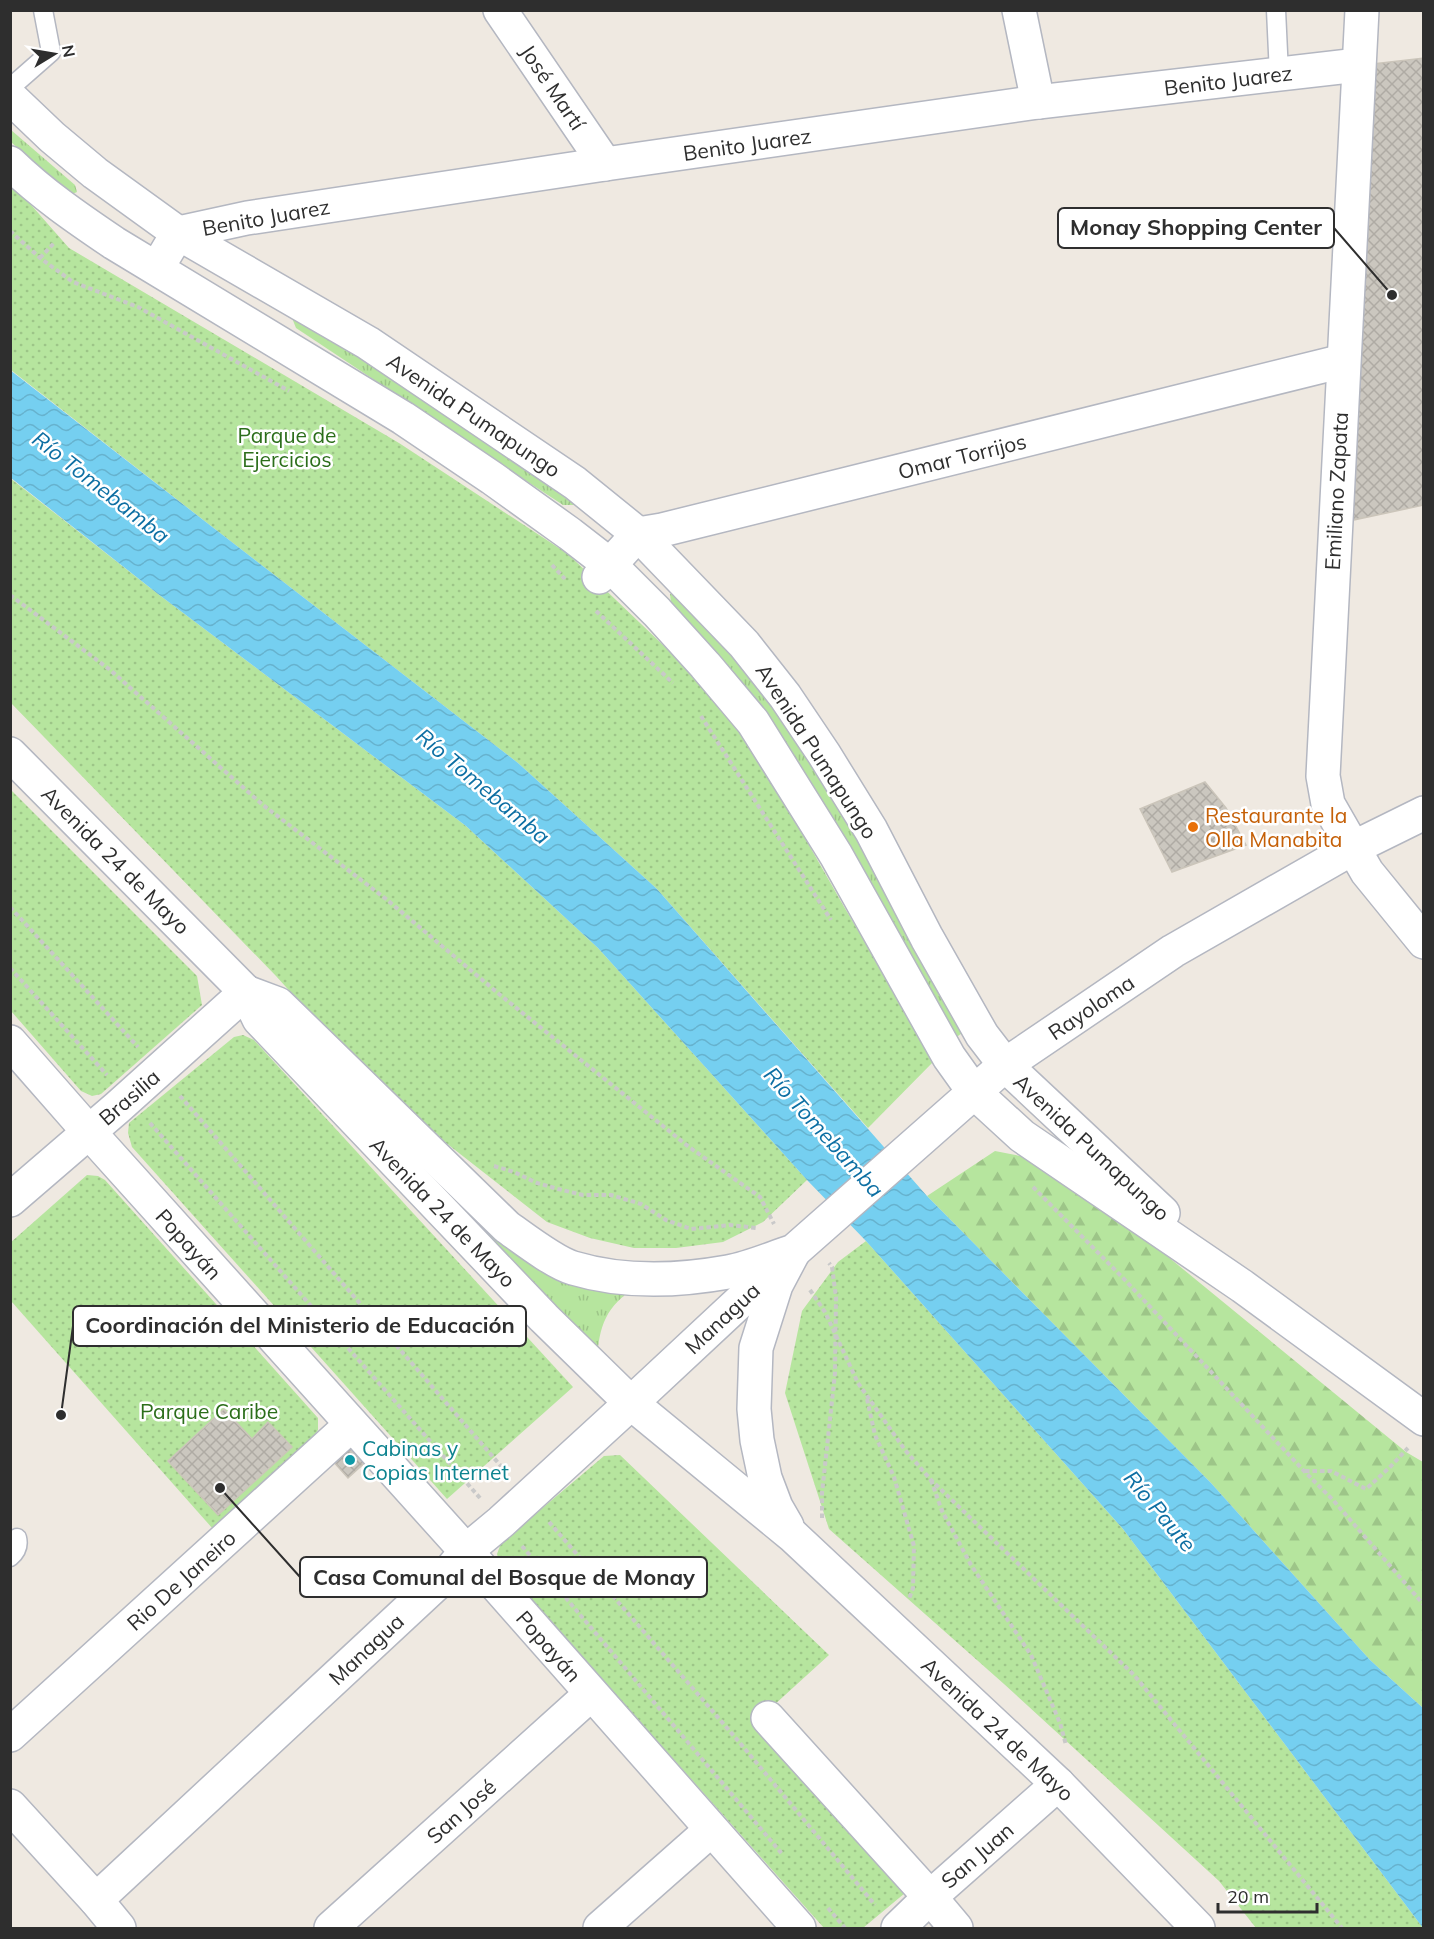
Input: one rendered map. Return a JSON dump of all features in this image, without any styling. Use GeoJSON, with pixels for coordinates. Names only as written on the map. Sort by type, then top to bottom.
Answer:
{"type":"FeatureCollection","features":[{"type":"Feature","properties":{"kind":"street","name":"José Martí"},"geometry":{"type":"LineString","coordinates":[[500,10],[605,164]]}},
{"type":"Feature","properties":{"kind":"street"},"geometry":{"type":"LineString","coordinates":[[1019,10],[1038,102]]}},
{"type":"Feature","properties":{"kind":"street","name":"Emiliano Zapata"},"geometry":{"type":"LineString","coordinates":[[1362,10],[1342,361],[1323,776],[1328,804],[1367,872],[1424,942]]}},
{"type":"Feature","properties":{"kind":"street","name":"Benito Juarez"},"geometry":{"type":"LineString","coordinates":[[157,268],[178,233],[247,218],[1038,102],[1358,65]]}},
{"type":"Feature","properties":{"kind":"street","name":"Avenida Pumapungo"},"geometry":{"type":"LineString","coordinates":[[10,97],[52,137],[95,173],[178,233],[368,344],[575,483],[638,534],[744,644],[785,696],[871,830],[927,938],[982,1035],[1005,1065],[1242,1286],[1419,1430]]}},
{"type":"Feature","properties":{"kind":"street","name":"Avenida Pumapungo"},"geometry":{"type":"LineString","coordinates":[[10,163],[34,186],[114,243],[403,418],[492,478],[570,534],[599,582],[657,612],[753,722],[836,855],[949,1057],[966,1099],[1242,1286]]}},
{"type":"Feature","properties":{"kind":"street","name":"Omar Torrijos"},"geometry":{"type":"LineString","coordinates":[[638,534],[662,530],[1342,361]]}},
{"type":"Feature","properties":{"kind":"street"},"geometry":{"type":"LineString","coordinates":[[599,582],[638,534]]}},
{"type":"Feature","properties":{"kind":"street","name":"Avenida 24 de Mayo"},"geometry":{"type":"LineString","coordinates":[[10,754],[246,992],[259,1020],[544,1318],[632,1403],[793,1536],[897,1635],[1064,1770],[1198,1929]]}},
{"type":"Feature","properties":{"kind":"street","name":"Rayoloma"},"geometry":{"type":"LineString","coordinates":[[662,1280],[729,1272],[758,1264],[794,1239],[1005,1065],[1173,951],[1353,848],[1424,813]]}},
{"type":"Feature","properties":{"kind":"street","name":"Avenida 24 de Mayo"},"geometry":{"type":"LineString","coordinates":[[246,992],[278,1004],[481,1203],[507,1227],[534,1246],[571,1268],[622,1278],[662,1280]]}},
{"type":"Feature","properties":{"kind":"street","name":"Brasilia"},"geometry":{"type":"LineString","coordinates":[[10,1200],[246,992]]}},
{"type":"Feature","properties":{"kind":"street","name":"Popayán"},"geometry":{"type":"LineString","coordinates":[[10,1042],[466,1551],[799,1929]]}},
{"type":"Feature","properties":{"kind":"street","name":"Rayoloma"},"geometry":{"type":"LineString","coordinates":[[756,1348],[776,1285],[794,1239]]}},
{"type":"Feature","properties":{"kind":"street","name":"Managua"},"geometry":{"type":"LineString","coordinates":[[96,1900],[450,1571],[466,1551],[632,1403],[794,1239]]}},
{"type":"Feature","properties":{"kind":"street","name":"Avenida 24 de Mayo"},"geometry":{"type":"LineString","coordinates":[[756,1348],[754,1410],[757,1440],[765,1478],[776,1507],[793,1536]]}},
{"type":"Feature","properties":{"kind":"street","name":"Rio De Janeiro"},"geometry":{"type":"LineString","coordinates":[[10,1735],[351,1425]]}},
{"type":"Feature","properties":{"kind":"street","name":"San José"},"geometry":{"type":"LineString","coordinates":[[331,1929],[591,1694]]}},
{"type":"Feature","properties":{"kind":"street"},"geometry":{"type":"LineString","coordinates":[[768,1718],[930,1897],[956,1929]]}},
{"type":"Feature","properties":{"kind":"street","name":"San Juan"},"geometry":{"type":"LineString","coordinates":[[889,1920],[930,1897],[1064,1770]]}},
{"type":"Feature","properties":{"kind":"street"},"geometry":{"type":"LineString","coordinates":[[10,1806],[96,1900],[119,1929]]}},
{"type":"Feature","properties":{"kind":"street"},"geometry":{"type":"LineString","coordinates":[[600,1929],[711,1830]]}},
{"type":"Feature","properties":{"kind":"lane"},"geometry":{"type":"LineString","coordinates":[[10,88],[51,52],[43,10]]}},
{"type":"Feature","properties":{"kind":"lane"},"geometry":{"type":"LineString","coordinates":[[1276,10],[1279,74]]}},
{"type":"Feature","properties":{"kind":"lane"},"geometry":{"type":"LineString","coordinates":[[10,1557],[15,1553],[18,1545],[17,1538]]}},
{"type":"Feature","properties":{"kind":"path"},"geometry":{"type":"LineString","coordinates":[[10,231],[40,258],[73,282],[138,307],[297,396]]}},
{"type":"Feature","properties":{"kind":"path"},"geometry":{"type":"LineString","coordinates":[[550,564],[566,580]]}},
{"type":"Feature","properties":{"kind":"path"},"geometry":{"type":"LineString","coordinates":[[599,582],[676,686]]}},
{"type":"Feature","properties":{"kind":"path"},"geometry":{"type":"LineString","coordinates":[[10,595],[109,669],[263,805],[386,899],[499,994],[689,1147],[760,1197],[794,1239],[832,1267],[836,1297],[835,1373],[822,1493],[821,1563]]}},
{"type":"Feature","properties":{"kind":"path"},"geometry":{"type":"LineString","coordinates":[[697,710],[836,927]]}},
{"type":"Feature","properties":{"kind":"path"},"geometry":{"type":"LineString","coordinates":[[10,907],[159,1071],[528,1497],[889,1920]]}},
{"type":"Feature","properties":{"kind":"path"},"geometry":{"type":"LineString","coordinates":[[10,968],[128,1098],[501,1522],[784,1856]]}},
{"type":"Feature","properties":{"kind":"path"},"geometry":{"type":"LineString","coordinates":[[492,1166],[558,1189],[583,1195],[611,1195],[642,1204],[666,1220],[691,1230],[730,1225],[794,1239]]}},
{"type":"Feature","properties":{"kind":"path"},"geometry":{"type":"LineString","coordinates":[[1029,1182],[1334,1500],[1424,1605]]}},
{"type":"Feature","properties":{"kind":"path"},"geometry":{"type":"LineString","coordinates":[[794,1239],[803,1280],[825,1312],[858,1383],[905,1450],[931,1480],[1134,1675],[1342,1929]]}},
{"type":"Feature","properties":{"kind":"path"},"geometry":{"type":"LineString","coordinates":[[867,1395],[875,1435],[894,1477],[914,1546],[913,1588],[897,1635]]}},
{"type":"Feature","properties":{"kind":"path"},"geometry":{"type":"LineString","coordinates":[[1304,1471],[1331,1471],[1365,1489],[1389,1468],[1419,1430]]}},
{"type":"Feature","properties":{"kind":"path"},"geometry":{"type":"LineString","coordinates":[[931,1480],[942,1511],[971,1565],[1030,1655],[1060,1723],[1064,1770]]}},
{"type":"Feature","properties":{"kind":"path"},"geometry":{"type":"LineString","coordinates":[[822,1901],[845,1929]]}},
{"type":"Feature","properties":{"kind":"green space"},"geometry":{"type":"Polygon","coordinates":[[[11,130],[75,185],[77,192],[70,195],[11,142],[11,130]]]}},
{"type":"Feature","properties":{"kind":"green space","name":"Parque de Ejercicios"},"geometry":{"type":"Polygon","coordinates":[[[10,181],[69,248],[399,443],[568,554],[734,713],[843,905],[935,1060],[868,1128],[657,889],[518,763],[11,370],[10,181]]]}},
{"type":"Feature","properties":{"kind":"green space"},"geometry":{"type":"Polygon","coordinates":[[[292,318],[302,320],[570,495],[576,505],[563,505],[531,484],[296,328],[292,318]]]}},
{"type":"Feature","properties":{"kind":"green space"},"geometry":{"type":"Polygon","coordinates":[[[10,478],[158,594],[466,826],[598,948],[807,1180],[763,1222],[723,1242],[676,1248],[634,1248],[590,1238],[547,1222],[381,1092],[276,976],[11,703],[10,478]]]}},
{"type":"Feature","properties":{"kind":"green space"},"geometry":{"type":"Polygon","coordinates":[[[670,594],[681,595],[736,656],[779,715],[860,840],[965,1031],[951,1041],[671,603],[670,594]]]}},
{"type":"Feature","properties":{"kind":"green space"},"geometry":{"type":"Polygon","coordinates":[[[10,789],[197,976],[202,1005],[101,1094],[92,1096],[81,1091],[11,1011],[10,789]]]}},
{"type":"Feature","properties":{"kind":"green space"},"geometry":{"type":"Polygon","coordinates":[[[277,1007],[472,1198],[636,1287],[611,1309],[606,1318],[602,1327],[597,1360],[277,1007]]]}},
{"type":"Feature","properties":{"kind":"green space"},"geometry":{"type":"Polygon","coordinates":[[[243,1035],[254,1040],[573,1387],[447,1499],[132,1147],[128,1133],[129,1123],[234,1037],[243,1035]]]}},
{"type":"Feature","properties":{"kind":"green space"},"geometry":{"type":"Polygon","coordinates":[[[995,1151],[1025,1157],[1150,1242],[1406,1452],[1423,1462],[1423,1708],[1370,1660],[1211,1483],[927,1196],[995,1151]]]}},
{"type":"Feature","properties":{"kind":"green space","name":"Parque Caribe"},"geometry":{"type":"Polygon","coordinates":[[[87,1175],[98,1176],[105,1180],[318,1418],[318,1430],[312,1439],[213,1529],[11,1301],[10,1243],[87,1175]]]}},
{"type":"Feature","properties":{"kind":"green space"},"geometry":{"type":"Polygon","coordinates":[[[866,1241],[1123,1529],[1423,1928],[1256,1928],[1219,1881],[1004,1684],[829,1529],[785,1393],[802,1311],[838,1262],[866,1241]]]}},
{"type":"Feature","properties":{"kind":"green space"},"geometry":{"type":"Polygon","coordinates":[[[620,1455],[829,1655],[752,1725],[905,1893],[863,1928],[824,1928],[500,1565],[497,1554],[501,1543],[604,1456],[620,1455]]]}},
{"type":"Feature","properties":{"kind":"water"},"geometry":{"type":"Polygon","coordinates":[[[10,370],[518,763],[657,889],[927,1196],[1211,1483],[1370,1660],[1423,1708],[1423,1928],[1123,1529],[866,1241],[807,1180],[598,948],[466,826],[158,594],[11,478],[10,370]]]}},
{"type":"Feature","properties":{"kind":"building"},"geometry":{"type":"Polygon","coordinates":[[[1424,58],[1424,505],[1349,521],[1373,64],[1424,58]]]}},
{"type":"Feature","properties":{"kind":"building","name":"Restaurante la Olla Manabita"},"geometry":{"type":"Polygon","coordinates":[[[1205,782],[1226,808],[1246,845],[1172,872],[1140,809],[1205,782]]]}},
{"type":"Feature","properties":{"kind":"building"},"geometry":{"type":"Polygon","coordinates":[[[224,1409],[252,1439],[268,1422],[292,1447],[218,1515],[168,1461],[224,1409]]]}},
{"type":"Feature","properties":{"kind":"building","name":"Cabinas y Copias Internet"},"geometry":{"type":"Polygon","coordinates":[[[353,1441],[369,1459],[348,1478],[332,1460],[353,1441]]]}},
{"type":"Feature","properties":{"kind":"place","name":"Monay Shopping Center"},"geometry":{"type":"Point","coordinates":[1392,295]}},
{"type":"Feature","properties":{"kind":"place","name":"Restaurante la Olla Manabita"},"geometry":{"type":"Point","coordinates":[1193,827]}},
{"type":"Feature","properties":{"kind":"place","name":"Coordinación del Ministerio de Educación"},"geometry":{"type":"Point","coordinates":[61,1415]}},
{"type":"Feature","properties":{"kind":"place","name":"Cabinas y Copias Internet"},"geometry":{"type":"Point","coordinates":[350,1460]}},
{"type":"Feature","properties":{"kind":"place","name":"Casa Comunal del Bosque de Monay"},"geometry":{"type":"Point","coordinates":[220,1488]}},
{"type":"Feature","properties":{"kind":"water label","name":"Río Tomebamba"},"geometry":{"type":"Point","coordinates":[101,487]}},
{"type":"Feature","properties":{"kind":"water label","name":"Río Tomebamba"},"geometry":{"type":"Point","coordinates":[483,786]}},
{"type":"Feature","properties":{"kind":"water label","name":"Río Tomebamba"},"geometry":{"type":"Point","coordinates":[824,1132]}},
{"type":"Feature","properties":{"kind":"water label","name":"Río Paute"},"geometry":{"type":"Point","coordinates":[1160,1511]}}]}
